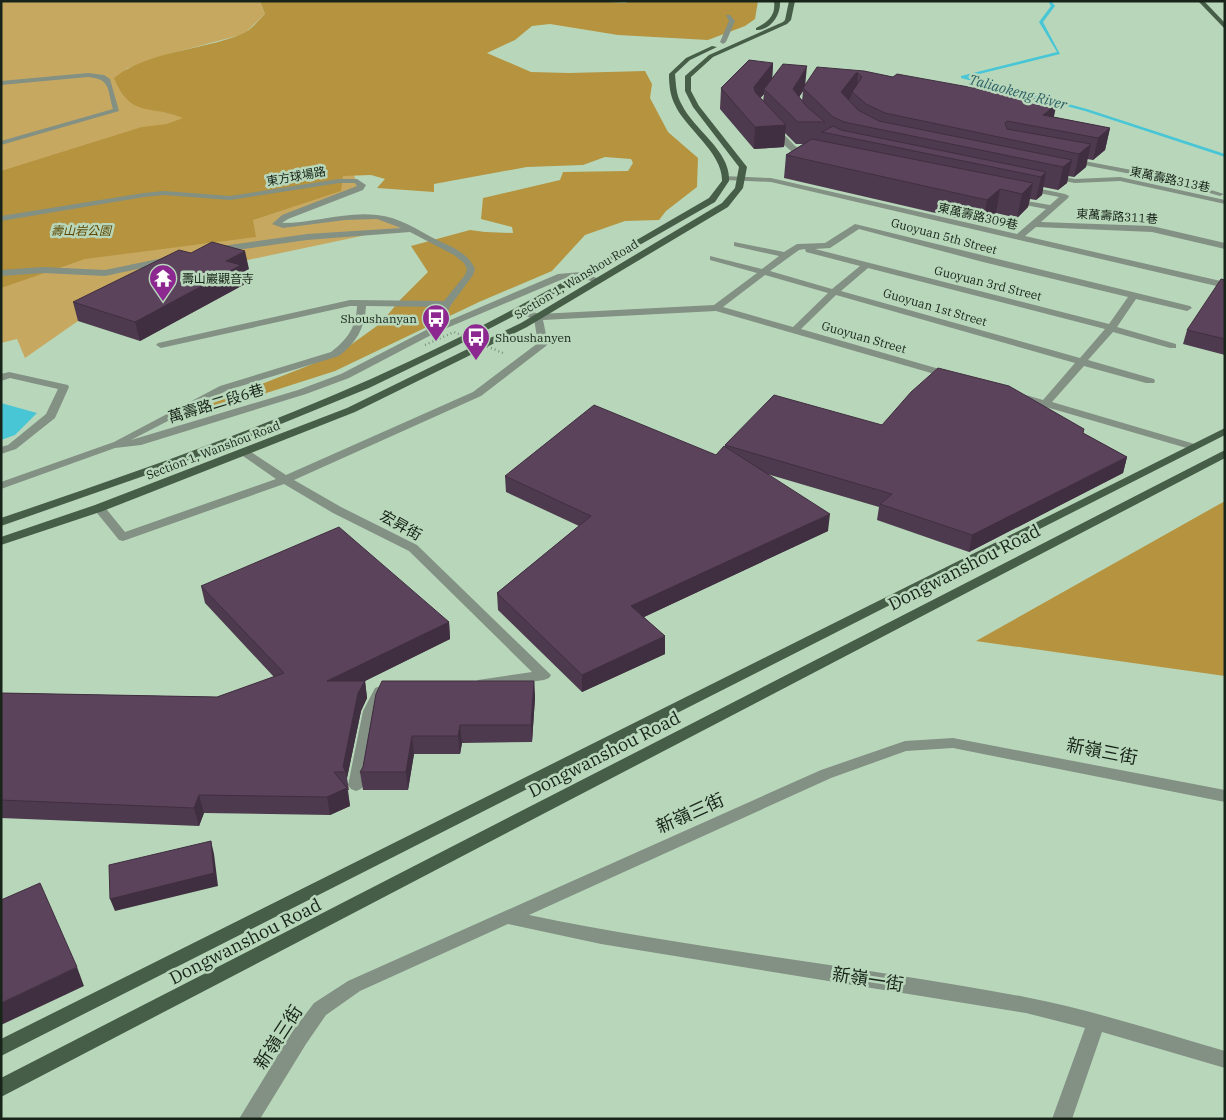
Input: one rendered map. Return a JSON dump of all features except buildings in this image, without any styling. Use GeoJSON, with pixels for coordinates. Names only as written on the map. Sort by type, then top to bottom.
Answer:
{"type":"FeatureCollection","features":[{"type":"Feature","properties":{"kind":"main road"},"geometry":{"type":"LineString","coordinates":[[726,178],[720,161],[673,97],[672,74],[688,59],[723,42],[766,26],[775,18],[777,1]]}},
{"type":"Feature","properties":{"kind":"main road"},"geometry":{"type":"LineString","coordinates":[[743,180],[743,167],[696,107],[688,91],[688,76],[711,56],[784,23],[790,14],[792,1]]}},
{"type":"Feature","properties":{"kind":"main road"},"geometry":{"type":"LineString","coordinates":[[1201,1],[1225,27]]}},
{"type":"Feature","properties":{"kind":"main road"},"geometry":{"type":"LineString","coordinates":[[723,42],[736,44]]}},
{"type":"Feature","properties":{"kind":"main road","name":"Section 1, Wanshou Road"},"geometry":{"type":"LineString","coordinates":[[1,522],[102,488],[325,402],[414,364],[520,311],[712,200],[723,186],[726,178]]}},
{"type":"Feature","properties":{"kind":"main road","name":"Section 1, Wanshou Road"},"geometry":{"type":"LineString","coordinates":[[1,541],[99,508],[351,410],[426,374],[538,317],[725,205],[738,193],[743,180]]}},
{"type":"Feature","properties":{"kind":"main road","name":"Dongwanshou Road"},"geometry":{"type":"LineString","coordinates":[[1,1048],[1225,431]]}},
{"type":"Feature","properties":{"kind":"main road","name":"Dongwanshou Road"},"geometry":{"type":"LineString","coordinates":[[1,1088],[1225,453]]}},
{"type":"Feature","properties":{"kind":"street"},"geometry":{"type":"LineString","coordinates":[[723,42],[732,21],[728,16]]}},
{"type":"Feature","properties":{"kind":"street"},"geometry":{"type":"LineString","coordinates":[[1,84],[88,75],[102,76],[108,80],[117,110],[1,143]]}},
{"type":"Feature","properties":{"kind":"street"},"geometry":{"type":"LineString","coordinates":[[765,120],[792,148],[810,157],[820,159]]}},
{"type":"Feature","properties":{"kind":"street"},"geometry":{"type":"LineString","coordinates":[[1064,158],[1169,180],[1225,196]]}},
{"type":"Feature","properties":{"kind":"street","name":"東萬壽路313巷"},"geometry":{"type":"LineString","coordinates":[[1046,174],[1075,181],[1120,180],[1225,202]]}},
{"type":"Feature","properties":{"kind":"street","name":"東萬壽路309巷"},"geometry":{"type":"LineString","coordinates":[[726,178],[771,180],[1225,285]]}},
{"type":"Feature","properties":{"kind":"street","name":"東方球場路"},"geometry":{"type":"LineString","coordinates":[[1,219],[144,195],[164,194],[230,198],[350,180],[361,182],[360,188],[285,217],[276,224],[283,226],[345,218],[377,217],[396,222],[457,253],[468,262],[471,269],[469,275],[447,304],[432,330]]}},
{"type":"Feature","properties":{"kind":"street"},"geometry":{"type":"LineString","coordinates":[[1018,186],[1065,196],[1018,238]]}},
{"type":"Feature","properties":{"kind":"street"},"geometry":{"type":"LineString","coordinates":[[1003,198],[1052,208]]}},
{"type":"Feature","properties":{"kind":"street","name":"東萬壽路311巷"},"geometry":{"type":"LineString","coordinates":[[1035,224],[1152,229],[1225,246]]}},
{"type":"Feature","properties":{"kind":"street","name":"Guoyuan 5th Street"},"geometry":{"type":"LineString","coordinates":[[797,247],[827,246],[858,226],[986,260],[1187,308]]}},
{"type":"Feature","properties":{"kind":"street"},"geometry":{"type":"LineString","coordinates":[[206,252],[307,238],[409,230]]}},
{"type":"Feature","properties":{"kind":"street"},"geometry":{"type":"LineString","coordinates":[[737,244],[785,256]]}},
{"type":"Feature","properties":{"kind":"street"},"geometry":{"type":"LineString","coordinates":[[716,308],[797,247]]}},
{"type":"Feature","properties":{"kind":"street","name":"Guoyuan 3rd Street"},"geometry":{"type":"LineString","coordinates":[[797,247],[1111,328],[1173,346]]}},
{"type":"Feature","properties":{"kind":"street","name":"Guoyuan 1st Street"},"geometry":{"type":"LineString","coordinates":[[713,258],[1150,380]]}},
{"type":"Feature","properties":{"kind":"street"},"geometry":{"type":"LineString","coordinates":[[1,273],[43,270],[105,273],[170,260]]}},
{"type":"Feature","properties":{"kind":"street"},"geometry":{"type":"LineString","coordinates":[[796,330],[834,292],[866,265]]}},
{"type":"Feature","properties":{"kind":"street"},"geometry":{"type":"LineString","coordinates":[[432,330],[561,276],[581,275],[598,280]]}},
{"type":"Feature","properties":{"kind":"street"},"geometry":{"type":"LineString","coordinates":[[1045,404],[1111,328],[1134,295]]}},
{"type":"Feature","properties":{"kind":"street"},"geometry":{"type":"LineString","coordinates":[[161,345],[199,335],[362,302],[447,304]]}},
{"type":"Feature","properties":{"kind":"street"},"geometry":{"type":"LineString","coordinates":[[113,445],[224,388],[335,354],[349,345],[361,322],[362,302]]}},
{"type":"Feature","properties":{"kind":"street","name":"Guoyuan Street"},"geometry":{"type":"LineString","coordinates":[[520,311],[538,317],[716,308],[960,379]]}},
{"type":"Feature","properties":{"kind":"street"},"geometry":{"type":"LineString","coordinates":[[99,508],[124,537],[285,480],[477,394],[543,344],[538,317]]}},
{"type":"Feature","properties":{"kind":"street","name":"萬壽路二段6巷"},"geometry":{"type":"LineString","coordinates":[[1,486],[113,445],[137,443],[336,380],[432,330]]}},
{"type":"Feature","properties":{"kind":"street"},"geometry":{"type":"LineString","coordinates":[[1,378],[9,375],[64,387],[51,416],[12,447],[1,451]]}},
{"type":"Feature","properties":{"kind":"street"},"geometry":{"type":"LineString","coordinates":[[1007,393],[1194,447]]}},
{"type":"Feature","properties":{"kind":"street","name":"宏昇街"},"geometry":{"type":"LineString","coordinates":[[244,452],[285,480],[337,510],[413,548],[544,674],[473,684]]}},
{"type":"Feature","properties":{"kind":"street"},"geometry":{"type":"LineString","coordinates":[[356,785],[370,711],[380,691],[392,686],[401,687]]}},
{"type":"Feature","properties":{"kind":"street","name":"新嶺三街"},"geometry":{"type":"LineString","coordinates":[[250,1119],[299,1038],[320,1009],[354,986],[826,774],[905,746],[954,743],[1225,796]]}},
{"type":"Feature","properties":{"kind":"street","name":"新嶺一街"},"geometry":{"type":"LineString","coordinates":[[507,917],[601,937],[1026,1005],[1096,1022],[1225,1060]]}},
{"type":"Feature","properties":{"kind":"street"},"geometry":{"type":"LineString","coordinates":[[1062,1119],[1096,1022]]}},
{"type":"Feature","properties":{"kind":"path"},"geometry":{"type":"LineString","coordinates":[[425,346],[454,332],[505,354]]}},
{"type":"Feature","properties":{"kind":"green space","name":"壽山岩公園"},"geometry":{"type":"Polygon","coordinates":[[[1,1],[260,1],[265,14],[244,34],[169,54],[126,69],[184,118],[352,169],[356,181],[362,185],[276,224],[372,217],[395,222],[404,227],[229,264],[78,321],[25,358],[17,339],[1,343],[1,1]]]}},
{"type":"Feature","properties":{"kind":"green space"},"geometry":{"type":"Polygon","coordinates":[[[260,1],[594,1],[625,3],[630,1],[758,1],[755,19],[745,26],[708,40],[618,35],[550,24],[532,26],[515,40],[487,53],[531,72],[645,71],[652,84],[650,98],[668,132],[698,158],[697,187],[666,211],[659,220],[625,221],[585,235],[552,271],[479,302],[335,371],[173,423],[185,414],[338,354],[381,323],[400,300],[428,272],[411,246],[470,230],[513,233],[512,227],[481,219],[483,198],[560,180],[563,172],[628,171],[633,163],[631,159],[605,157],[583,165],[527,167],[434,184],[434,192],[377,188],[385,179],[371,175],[343,176],[341,191],[253,220],[256,237],[85,259],[1,288],[1,171],[142,127],[167,124],[183,118],[135,105],[127,100],[120,91],[114,78],[128,69],[160,56],[226,40],[245,33],[265,14],[260,1]]]}},
{"type":"Feature","properties":{"kind":"green space"},"geometry":{"type":"Polygon","coordinates":[[[1225,501],[1225,676],[976,641],[1225,501]]]}},
{"type":"Feature","properties":{"kind":"water"},"geometry":{"type":"Polygon","coordinates":[[[1,403],[37,413],[15,435],[1,440],[1,403]]]}},
{"type":"Feature","properties":{"kind":"waterway","name":"Taliaokeng River"},"geometry":{"type":"LineString","coordinates":[[1049,1],[1053,6],[1041,22],[1059,53],[962,77],[1086,110],[1225,156]]}},
{"type":"Feature","properties":{"kind":"place","name":"壽山巖觀音寺"},"geometry":{"type":"Point","coordinates":[163,302]}},
{"type":"Feature","properties":{"kind":"place","name":"Shoushanyan"},"geometry":{"type":"Point","coordinates":[436,342]}},
{"type":"Feature","properties":{"kind":"place","name":"Shoushanyen"},"geometry":{"type":"Point","coordinates":[476,361]}}]}
